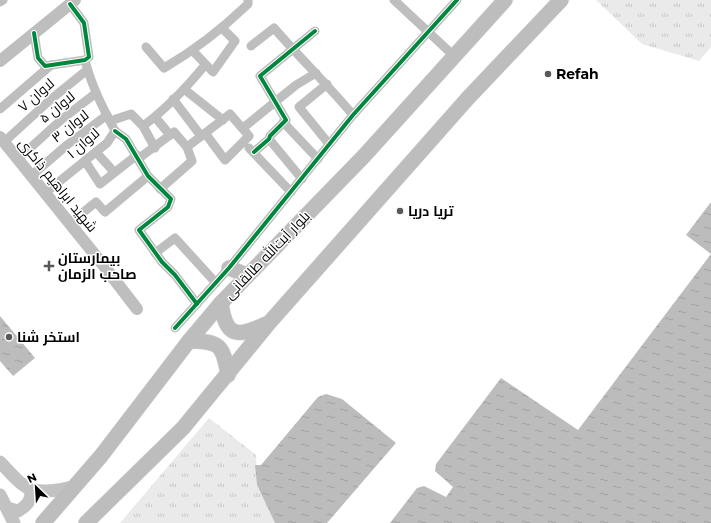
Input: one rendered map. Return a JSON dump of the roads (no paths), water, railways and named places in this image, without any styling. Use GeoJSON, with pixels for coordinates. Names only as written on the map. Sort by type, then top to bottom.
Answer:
{"type":"FeatureCollection","features":[{"type":"Feature","properties":{"kind":"main road","name":"بلوار آیت‌الله طالقانی"},"geometry":{"type":"LineString","coordinates":[[43,523],[101,456],[189,341],[221,303],[334,188],[505,0]]}},
{"type":"Feature","properties":{"kind":"main road"},"geometry":{"type":"LineString","coordinates":[[86,523],[183,428],[228,376],[269,323],[468,98],[561,0]]}},
{"type":"Feature","properties":{"kind":"main road"},"geometry":{"type":"LineString","coordinates":[[230,268],[247,275]]}},
{"type":"Feature","properties":{"kind":"main road"},"geometry":{"type":"LineString","coordinates":[[221,303],[223,319],[228,327],[236,332],[248,333],[269,323]]}},
{"type":"Feature","properties":{"kind":"main road"},"geometry":{"type":"LineString","coordinates":[[189,341],[208,341],[218,344],[225,354],[228,376]]}},
{"type":"Feature","properties":{"kind":"main road"},"geometry":{"type":"LineString","coordinates":[[0,462],[23,486],[51,491],[76,486]]}},
{"type":"Feature","properties":{"kind":"main road"},"geometry":{"type":"LineString","coordinates":[[7,508],[18,511],[27,506],[32,498],[31,488]]}},
{"type":"Feature","properties":{"kind":"main road"},"geometry":{"type":"LineString","coordinates":[[0,494],[14,523]]}},
{"type":"Feature","properties":{"kind":"street"},"geometry":{"type":"LineString","coordinates":[[146,47],[164,68],[193,51],[222,28],[248,4],[248,0]]}},
{"type":"Feature","properties":{"kind":"street"},"geometry":{"type":"LineString","coordinates":[[394,0],[454,56]]}},
{"type":"Feature","properties":{"kind":"street"},"geometry":{"type":"LineString","coordinates":[[175,328],[230,268],[352,115],[456,0]]}},
{"type":"Feature","properties":{"kind":"street"},"geometry":{"type":"LineString","coordinates":[[0,61],[72,2]]}},
{"type":"Feature","properties":{"kind":"street","name":"لاوان ۱"},"geometry":{"type":"LineString","coordinates":[[45,193],[96,152],[107,142],[115,131],[96,93],[87,70],[84,23],[72,2]]}},
{"type":"Feature","properties":{"kind":"street"},"geometry":{"type":"LineString","coordinates":[[193,51],[205,66],[213,72],[235,41],[222,28]]}},
{"type":"Feature","properties":{"kind":"street"},"geometry":{"type":"LineString","coordinates":[[250,46],[274,28],[293,50],[316,72],[352,115]]}},
{"type":"Feature","properties":{"kind":"street"},"geometry":{"type":"LineString","coordinates":[[254,152],[269,139],[270,136],[286,120],[276,100],[260,76],[315,31]]}},
{"type":"Feature","properties":{"kind":"street"},"geometry":{"type":"LineString","coordinates":[[34,33],[38,58],[45,66],[87,59]]}},
{"type":"Feature","properties":{"kind":"street"},"geometry":{"type":"LineString","coordinates":[[0,109],[52,65]]}},
{"type":"Feature","properties":{"kind":"street"},"geometry":{"type":"LineString","coordinates":[[143,126],[155,117],[205,66]]}},
{"type":"Feature","properties":{"kind":"street","name":"لاوان ۷"},"geometry":{"type":"LineString","coordinates":[[2,140],[87,70]]}},
{"type":"Feature","properties":{"kind":"street"},"geometry":{"type":"LineString","coordinates":[[242,128],[276,100],[316,72]]}},
{"type":"Feature","properties":{"kind":"street"},"geometry":{"type":"LineString","coordinates":[[326,84],[299,107],[329,144]]}},
{"type":"Feature","properties":{"kind":"street"},"geometry":{"type":"LineString","coordinates":[[184,88],[223,120]]}},
{"type":"Feature","properties":{"kind":"street","name":"لاوان ۵"},"geometry":{"type":"LineString","coordinates":[[18,159],[61,120],[96,93]]}},
{"type":"Feature","properties":{"kind":"street"},"geometry":{"type":"LineString","coordinates":[[173,99],[203,135],[225,160],[244,143],[249,136],[230,114],[223,120],[203,135],[187,147]]}},
{"type":"Feature","properties":{"kind":"street"},"geometry":{"type":"LineString","coordinates":[[109,118],[131,114],[143,126],[155,148]]}},
{"type":"Feature","properties":{"kind":"street"},"geometry":{"type":"LineString","coordinates":[[155,117],[170,135]]}},
{"type":"Feature","properties":{"kind":"street","name":"لاوان ۳"},"geometry":{"type":"LineString","coordinates":[[31,176],[67,145],[109,118]]}},
{"type":"Feature","properties":{"kind":"street"},"geometry":{"type":"LineString","coordinates":[[283,122],[318,159]]}},
{"type":"Feature","properties":{"kind":"street"},"geometry":{"type":"LineString","coordinates":[[115,131],[126,139],[148,176],[170,199],[168,208],[139,230],[197,304]]}},
{"type":"Feature","properties":{"kind":"street"},"geometry":{"type":"LineString","coordinates":[[85,161],[100,184],[114,172],[155,148],[174,132],[187,147],[192,161],[160,189]]}},
{"type":"Feature","properties":{"kind":"street"},"geometry":{"type":"LineString","coordinates":[[269,139],[302,179]]}},
{"type":"Feature","properties":{"kind":"street","name":"شهید ابراهیم ذاکری"},"geometry":{"type":"LineString","coordinates":[[2,140],[70,223],[137,309]]}},
{"type":"Feature","properties":{"kind":"street"},"geometry":{"type":"LineString","coordinates":[[244,143],[291,192]]}},
{"type":"Feature","properties":{"kind":"street"},"geometry":{"type":"LineString","coordinates":[[96,152],[114,172]]}},
{"type":"Feature","properties":{"kind":"street"},"geometry":{"type":"LineString","coordinates":[[70,223],[96,202],[105,212],[148,176]]}},
{"type":"Feature","properties":{"kind":"street"},"geometry":{"type":"LineString","coordinates":[[156,253],[175,238],[216,283]]}},
{"type":"Feature","properties":{"kind":"water"},"geometry":{"type":"Polygon","coordinates":[[[711,202],[711,254],[686,235],[711,202]]]}},
{"type":"Feature","properties":{"kind":"water"},"geometry":{"type":"Polygon","coordinates":[[[711,254],[711,523],[390,523],[417,488],[424,486],[446,497],[453,487],[435,471],[436,464],[501,378],[578,430],[711,254]]]}},
{"type":"Feature","properties":{"kind":"water","name":"استخر شنا"},"geometry":{"type":"Polygon","coordinates":[[[0,316],[35,358],[13,376],[0,361],[0,316]]]}},
{"type":"Feature","properties":{"kind":"water"},"geometry":{"type":"Polygon","coordinates":[[[326,394],[342,399],[396,443],[327,523],[275,523],[257,485],[255,465],[261,465],[318,397],[326,394]]]}},
{"type":"Feature","properties":{"kind":"place","name":"Refah"},"geometry":{"type":"Point","coordinates":[548,74]}},
{"type":"Feature","properties":{"kind":"place","name":"تریا دریا"},"geometry":{"type":"Point","coordinates":[400,211]}},
{"type":"Feature","properties":{"kind":"place","name":"بیمارستان صاحب الزمان"},"geometry":{"type":"Point","coordinates":[49,266]}},
{"type":"Feature","properties":{"kind":"place","name":"استخر شنا"},"geometry":{"type":"Point","coordinates":[9,337]}}]}
